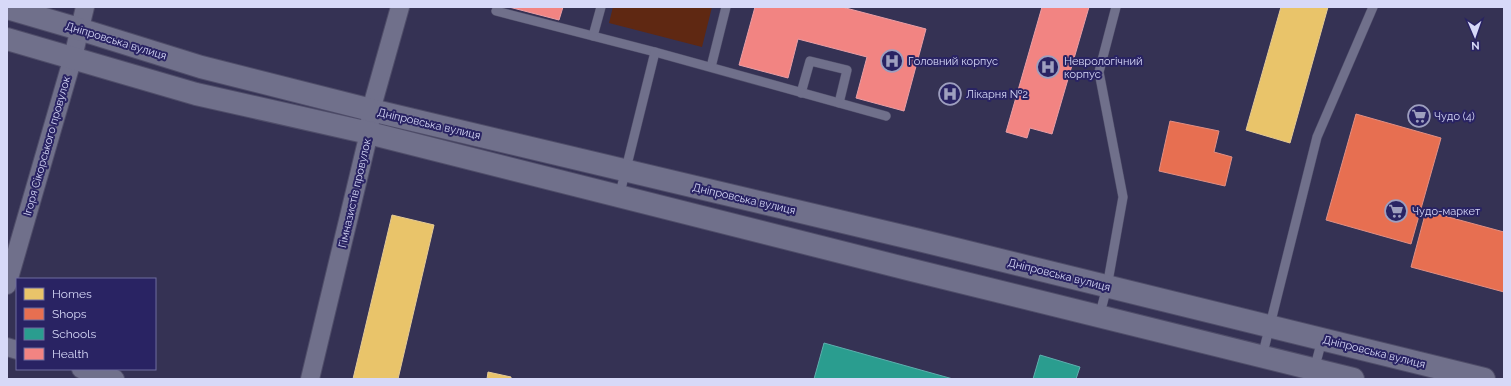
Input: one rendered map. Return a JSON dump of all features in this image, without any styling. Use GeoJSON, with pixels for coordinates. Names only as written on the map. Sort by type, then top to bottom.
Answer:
{"type":"FeatureCollection","features":[{"type":"Feature","properties":{"kind":"street","name":"Ігоря Сікорського провулок"},"geometry":{"type":"LineString","coordinates":[[7,285],[73,57],[85,7]]}},
{"type":"Feature","properties":{"kind":"street","name":"Гімназистів провулок"},"geometry":{"type":"LineString","coordinates":[[310,379],[369,133],[371,110],[400,7]]}},
{"type":"Feature","properties":{"kind":"street","name":"Дніпровська вулиця"},"geometry":{"type":"LineString","coordinates":[[7,8],[201,67],[371,110],[1484,379]]}},
{"type":"Feature","properties":{"kind":"street","name":"Дніпровська вулиця"},"geometry":{"type":"LineString","coordinates":[[7,39],[196,94],[369,133],[619,197],[1262,357],[1313,374],[1353,379]]}},
{"type":"Feature","properties":{"kind":"street"},"geometry":{"type":"LineString","coordinates":[[84,370],[115,379]]}},
{"type":"Feature","properties":{"kind":"lane"},"geometry":{"type":"LineString","coordinates":[[593,36],[601,7]]}},
{"type":"Feature","properties":{"kind":"lane"},"geometry":{"type":"LineString","coordinates":[[711,67],[726,7]]}},
{"type":"Feature","properties":{"kind":"lane"},"geometry":{"type":"LineString","coordinates":[[1099,317],[1107,287],[1123,197],[1099,72],[1116,7]]}},
{"type":"Feature","properties":{"kind":"lane"},"geometry":{"type":"LineString","coordinates":[[1262,357],[1317,137],[1373,7]]}},
{"type":"Feature","properties":{"kind":"lane"},"geometry":{"type":"LineString","coordinates":[[496,12],[655,52],[886,116]]}},
{"type":"Feature","properties":{"kind":"lane"},"geometry":{"type":"LineString","coordinates":[[619,197],[655,52]]}},
{"type":"Feature","properties":{"kind":"lane"},"geometry":{"type":"LineString","coordinates":[[801,93],[810,61],[847,70],[839,103]]}},
{"type":"Feature","properties":{"kind":"lane"},"geometry":{"type":"LineString","coordinates":[[1313,374],[1322,340]]}},
{"type":"Feature","properties":{"kind":"shaded area"},"geometry":{"type":"Polygon","coordinates":[[[613,7],[712,7],[702,47],[609,23],[613,7]]]}},
{"type":"Feature","properties":{"kind":"building: Homes"},"geometry":{"type":"Polygon","coordinates":[[[1281,7],[1328,7],[1290,143],[1246,130],[1281,7]]]}},
{"type":"Feature","properties":{"kind":"building: Homes"},"geometry":{"type":"Polygon","coordinates":[[[392,215],[434,225],[398,379],[353,379],[392,215]]]}},
{"type":"Feature","properties":{"kind":"building: Homes"},"geometry":{"type":"Polygon","coordinates":[[[488,372],[511,377],[511,379],[487,379],[488,372]]]}},
{"type":"Feature","properties":{"kind":"building: Shops"},"geometry":{"type":"Polygon","coordinates":[[[1356,114],[1441,138],[1411,244],[1326,220],[1356,114]]]}},
{"type":"Feature","properties":{"kind":"building: Shops"},"geometry":{"type":"Polygon","coordinates":[[[1170,121],[1219,131],[1214,152],[1232,157],[1225,186],[1159,171],[1170,121]]]}},
{"type":"Feature","properties":{"kind":"building: Shops"},"geometry":{"type":"Polygon","coordinates":[[[1426,211],[1504,232],[1504,292],[1411,267],[1426,211]]]}},
{"type":"Feature","properties":{"kind":"building: Schools"},"geometry":{"type":"Polygon","coordinates":[[[824,343],[953,379],[814,379],[824,343]]]}},
{"type":"Feature","properties":{"kind":"building: Schools"},"geometry":{"type":"Polygon","coordinates":[[[1040,355],[1080,367],[1076,379],[1033,379],[1040,355]]]}},
{"type":"Feature","properties":{"kind":"building: Health"},"geometry":{"type":"Polygon","coordinates":[[[509,7],[563,7],[559,20],[509,7]]]}},
{"type":"Feature","properties":{"kind":"building: Health","name":"Головний корпус"},"geometry":{"type":"Polygon","coordinates":[[[755,7],[842,7],[926,29],[904,111],[856,98],[867,57],[798,39],[788,78],[739,65],[755,7]]]}},
{"type":"Feature","properties":{"kind":"building: Health","name":"Неврологічний корпус"},"geometry":{"type":"Polygon","coordinates":[[[1042,7],[1089,7],[1052,134],[1030,128],[1027,138],[1006,132],[1042,7]]]}},
{"type":"Feature","properties":{"kind":"place","name":"Головний корпус"},"geometry":{"type":"Point","coordinates":[892,61]}},
{"type":"Feature","properties":{"kind":"place","name":"Неврологічний корпус"},"geometry":{"type":"Point","coordinates":[1048,67]}},
{"type":"Feature","properties":{"kind":"place","name":"Лікарня №2"},"geometry":{"type":"Point","coordinates":[950,94]}},
{"type":"Feature","properties":{"kind":"place","name":"Чудо (4)"},"geometry":{"type":"Point","coordinates":[1419,116]}},
{"type":"Feature","properties":{"kind":"place","name":"Чудо-маркет"},"geometry":{"type":"Point","coordinates":[1396,211]}}]}
